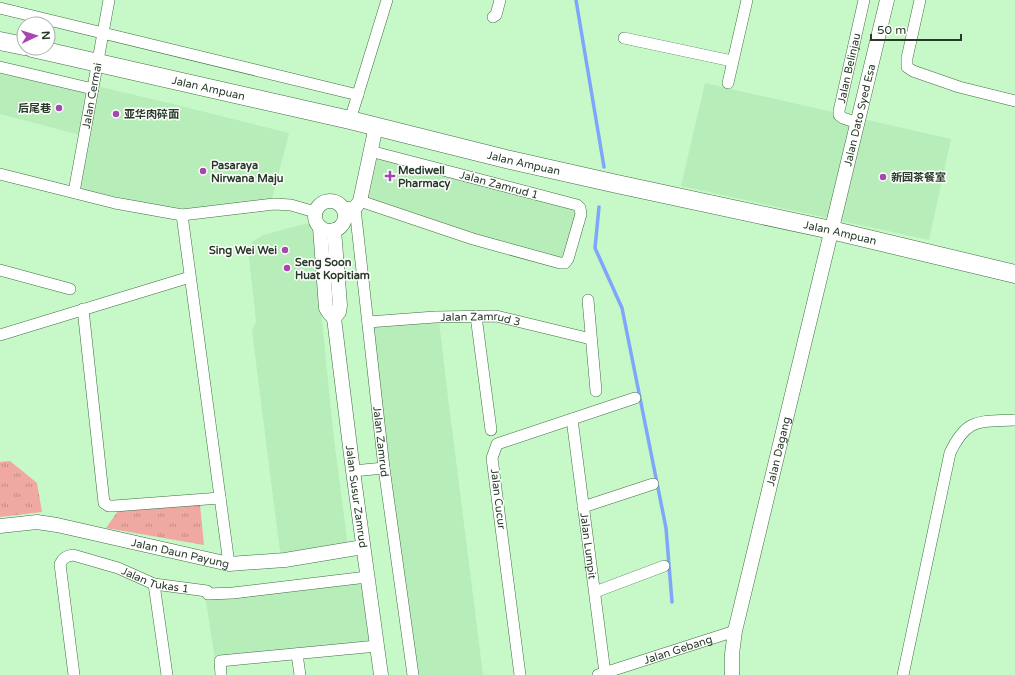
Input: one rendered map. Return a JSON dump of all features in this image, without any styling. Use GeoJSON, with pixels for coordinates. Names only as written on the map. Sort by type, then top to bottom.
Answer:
{"type":"FeatureCollection","features":[{"type":"Feature","properties":{"kind":"main road"},"geometry":{"type":"LineString","coordinates":[[0,41],[16,44]]}},
{"type":"Feature","properties":{"kind":"main road","name":"Jalan Ampuan"},"geometry":{"type":"LineString","coordinates":[[56,54],[376,126],[506,159],[831,230],[1015,274]]}},
{"type":"Feature","properties":{"kind":"street","name":"Jalan Cermai"},"geometry":{"type":"LineString","coordinates":[[74,192],[109,0]]}},
{"type":"Feature","properties":{"kind":"street"},"geometry":{"type":"LineString","coordinates":[[350,120],[387,0]]}},
{"type":"Feature","properties":{"kind":"street"},"geometry":{"type":"LineString","coordinates":[[493,17],[496,15],[500,0]]}},
{"type":"Feature","properties":{"kind":"street"},"geometry":{"type":"LineString","coordinates":[[728,83],[747,0]]}},
{"type":"Feature","properties":{"kind":"street","name":"Jalan Belinjau"},"geometry":{"type":"LineString","coordinates":[[858,123],[843,118],[839,115],[839,111],[864,0]]}},
{"type":"Feature","properties":{"kind":"street","name":"Jalan Dato Syed Esa"},"geometry":{"type":"LineString","coordinates":[[831,230],[887,0]]}},
{"type":"Feature","properties":{"kind":"street"},"geometry":{"type":"LineString","coordinates":[[920,0],[907,58],[907,66],[913,71],[959,87],[1014,98]]}},
{"type":"Feature","properties":{"kind":"street"},"geometry":{"type":"LineString","coordinates":[[0,8],[358,95]]}},
{"type":"Feature","properties":{"kind":"street"},"geometry":{"type":"LineString","coordinates":[[624,38],[732,61]]}},
{"type":"Feature","properties":{"kind":"street"},"geometry":{"type":"LineString","coordinates":[[0,67],[93,89]]}},
{"type":"Feature","properties":{"kind":"street","name":"Jalan Zamrud"},"geometry":{"type":"LineString","coordinates":[[376,126],[370,152],[353,206],[368,322],[384,468],[413,675]]}},
{"type":"Feature","properties":{"kind":"street","name":"Jalan Zamrud 1"},"geometry":{"type":"LineString","coordinates":[[353,206],[560,263],[564,263],[568,259],[581,214],[580,208],[577,205],[370,152]]}},
{"type":"Feature","properties":{"kind":"street"},"geometry":{"type":"LineString","coordinates":[[0,174],[122,204],[182,215],[274,204],[291,205],[315,212]]}},
{"type":"Feature","properties":{"kind":"street"},"geometry":{"type":"LineString","coordinates":[[320,227],[329,231],[340,227],[344,222],[345,216],[353,206],[329,200],[320,204],[315,212],[316,221],[320,227],[326,308],[329,314],[334,318],[339,312],[340,305],[334,230]]}},
{"type":"Feature","properties":{"kind":"street"},"geometry":{"type":"LineString","coordinates":[[182,215],[229,564]]}},
{"type":"Feature","properties":{"kind":"street","name":"Jalan Dagang"},"geometry":{"type":"LineString","coordinates":[[734,674],[732,654],[735,631],[831,230]]}},
{"type":"Feature","properties":{"kind":"street"},"geometry":{"type":"LineString","coordinates":[[0,270],[70,289]]}},
{"type":"Feature","properties":{"kind":"street"},"geometry":{"type":"LineString","coordinates":[[0,335],[190,277]]}},
{"type":"Feature","properties":{"kind":"street"},"geometry":{"type":"LineString","coordinates":[[588,300],[596,391]]}},
{"type":"Feature","properties":{"kind":"street"},"geometry":{"type":"LineString","coordinates":[[83,309],[104,504],[114,506],[220,498]]}},
{"type":"Feature","properties":{"kind":"street"},"geometry":{"type":"LineString","coordinates":[[476,316],[491,430]]}},
{"type":"Feature","properties":{"kind":"street","name":"Jalan Zamrud 3"},"geometry":{"type":"LineString","coordinates":[[368,322],[435,317],[496,316],[591,339]]}},
{"type":"Feature","properties":{"kind":"street","name":"Jalan Susur Zamrud"},"geometry":{"type":"LineString","coordinates":[[334,318],[381,675]]}},
{"type":"Feature","properties":{"kind":"street","name":"Jalan Cucur"},"geometry":{"type":"LineString","coordinates":[[520,675],[492,458],[497,444],[635,398]]}},
{"type":"Feature","properties":{"kind":"street","name":"Jalan Lumpit"},"geometry":{"type":"LineString","coordinates":[[572,419],[594,592],[602,674]]}},
{"type":"Feature","properties":{"kind":"street"},"geometry":{"type":"LineString","coordinates":[[903,675],[950,453],[957,439],[965,428],[975,423],[1015,420]]}},
{"type":"Feature","properties":{"kind":"street"},"geometry":{"type":"LineString","coordinates":[[353,471],[384,468]]}},
{"type":"Feature","properties":{"kind":"street"},"geometry":{"type":"LineString","coordinates":[[583,507],[653,484]]}},
{"type":"Feature","properties":{"kind":"street","name":"Jalan Daun Payung"},"geometry":{"type":"LineString","coordinates":[[0,526],[36,522],[50,524],[229,564],[285,560],[363,547]]}},
{"type":"Feature","properties":{"kind":"street","name":"Jalan Tukas 1"},"geometry":{"type":"LineString","coordinates":[[74,675],[60,564],[66,556],[72,555],[118,568],[154,584],[207,591],[208,594],[232,593],[367,577]]}},
{"type":"Feature","properties":{"kind":"street"},"geometry":{"type":"LineString","coordinates":[[594,592],[664,566]]}},
{"type":"Feature","properties":{"kind":"street"},"geometry":{"type":"LineString","coordinates":[[154,584],[167,675]]}},
{"type":"Feature","properties":{"kind":"street","name":"Jalan Gebang"},"geometry":{"type":"LineString","coordinates":[[602,674],[735,631]]}},
{"type":"Feature","properties":{"kind":"street"},"geometry":{"type":"LineString","coordinates":[[221,675],[220,661],[376,646]]}},
{"type":"Feature","properties":{"kind":"street"},"geometry":{"type":"LineString","coordinates":[[297,654],[300,675]]}},
{"type":"Feature","properties":{"kind":"shaded area"},"geometry":{"type":"Polygon","coordinates":[[[0,63],[289,133],[272,199],[182,210],[79,189],[88,137],[0,114],[0,63]]]}},
{"type":"Feature","properties":{"kind":"shaded area"},"geometry":{"type":"Polygon","coordinates":[[[705,83],[951,139],[929,240],[681,186],[705,83]]]}},
{"type":"Feature","properties":{"kind":"shaded area"},"geometry":{"type":"Polygon","coordinates":[[[365,147],[579,201],[572,262],[363,207],[353,198],[365,147]]]}},
{"type":"Feature","properties":{"kind":"shaded area"},"geometry":{"type":"Polygon","coordinates":[[[309,223],[313,231],[333,431],[349,555],[282,567],[252,331],[256,321],[248,249],[253,241],[263,235],[309,223]]]}},
{"type":"Feature","properties":{"kind":"shaded area"},"geometry":{"type":"Polygon","coordinates":[[[438,313],[483,675],[408,675],[363,319],[438,313]]]}},
{"type":"Feature","properties":{"kind":"shaded area"},"geometry":{"type":"Polygon","coordinates":[[[360,574],[370,651],[216,666],[205,595],[210,589],[360,574]]]}},
{"type":"Feature","properties":{"kind":"green space"},"geometry":{"type":"Polygon","coordinates":[[[10,461],[37,483],[42,512],[0,517],[0,462],[10,461]]]}},
{"type":"Feature","properties":{"kind":"green space"},"geometry":{"type":"Polygon","coordinates":[[[200,504],[204,545],[106,528],[118,511],[200,504]]]}},
{"type":"Feature","properties":{"kind":"waterway"},"geometry":{"type":"LineString","coordinates":[[576,0],[604,167]]}},
{"type":"Feature","properties":{"kind":"waterway"},"geometry":{"type":"LineString","coordinates":[[599,207],[595,248],[622,308],[666,528],[672,602]]}},
{"type":"Feature","properties":{"kind":"place","name":"后尾巷"},"geometry":{"type":"Point","coordinates":[59,108]}},
{"type":"Feature","properties":{"kind":"place","name":"亚华肉碎面"},"geometry":{"type":"Point","coordinates":[116,114]}},
{"type":"Feature","properties":{"kind":"place","name":"Pasaraya Nirwana Maju"},"geometry":{"type":"Point","coordinates":[203,171]}},
{"type":"Feature","properties":{"kind":"place","name":"Mediwell Pharmacy"},"geometry":{"type":"Point","coordinates":[390,176]}},
{"type":"Feature","properties":{"kind":"place","name":"新园茶餐室"},"geometry":{"type":"Point","coordinates":[883,177]}},
{"type":"Feature","properties":{"kind":"place","name":"Sing Wei Wei"},"geometry":{"type":"Point","coordinates":[285,250]}},
{"type":"Feature","properties":{"kind":"place","name":"Seng Soon Huat Kopitiam"},"geometry":{"type":"Point","coordinates":[287,268]}}]}
